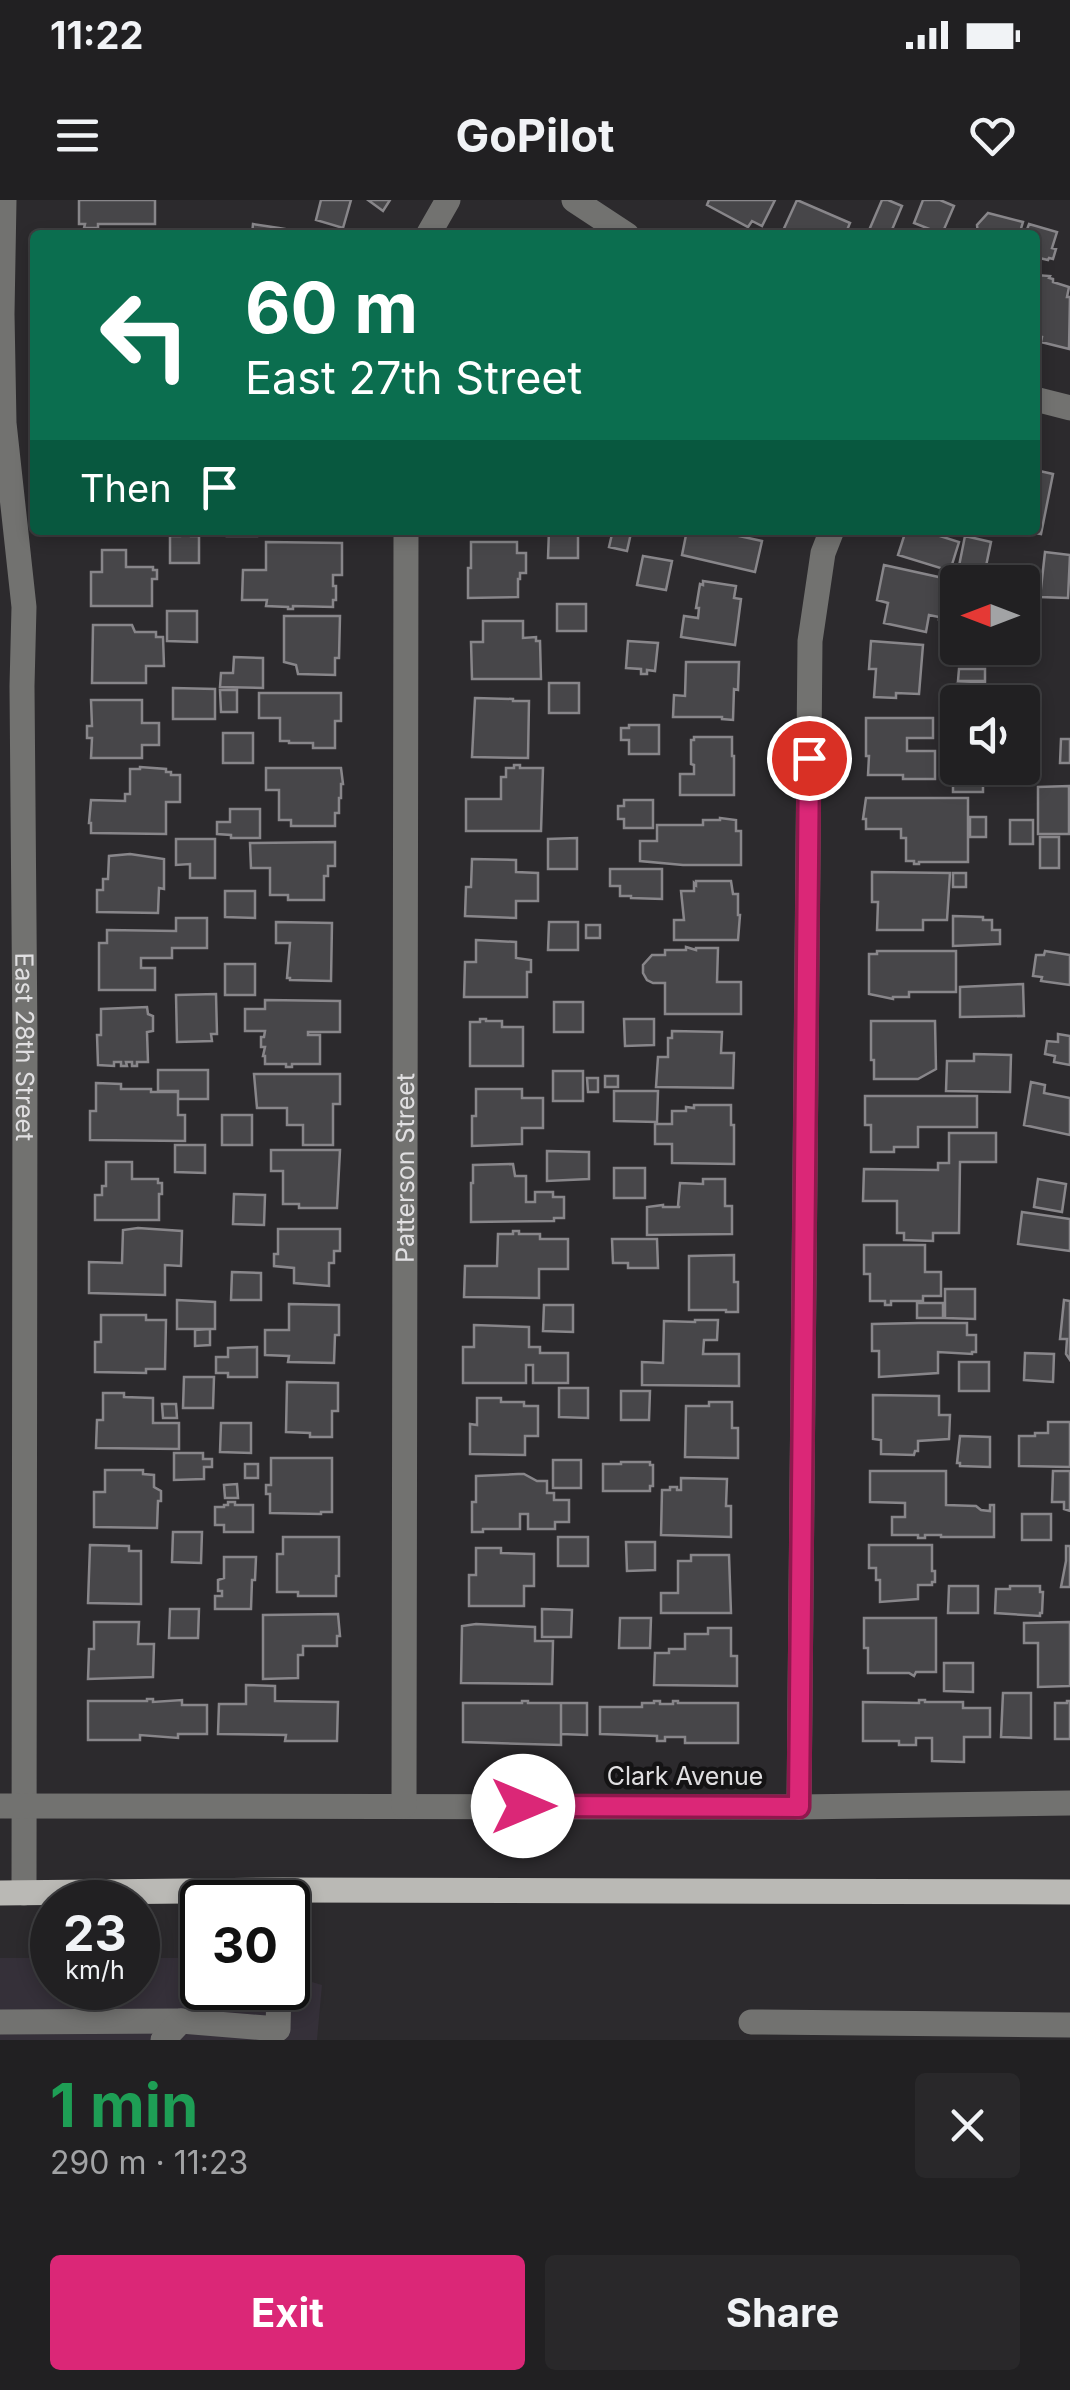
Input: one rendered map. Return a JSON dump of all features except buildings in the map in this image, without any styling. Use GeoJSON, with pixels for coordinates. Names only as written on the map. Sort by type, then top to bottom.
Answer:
{"type":"FeatureCollection","features":[{"type":"Feature","properties":{"kind":"main road"},"geometry":{"type":"LineString","coordinates":[[310,1896],[1070,1892]]}},
{"type":"Feature","properties":{"kind":"main road"},"geometry":{"type":"LineString","coordinates":[[12,1893],[180,1895]]}},
{"type":"Feature","properties":{"kind":"street","name":"East 28th Street"},"geometry":{"type":"LineString","coordinates":[[4,200],[4,423],[24,607],[11,686],[12,1893]]}},
{"type":"Feature","properties":{"kind":"street"},"geometry":{"type":"LineString","coordinates":[[431,230],[448,200]]}},
{"type":"Feature","properties":{"kind":"street"},"geometry":{"type":"LineString","coordinates":[[574,200],[619,230]]}},
{"type":"Feature","properties":{"kind":"street"},"geometry":{"type":"LineString","coordinates":[[1040,401],[1070,408]]}},
{"type":"Feature","properties":{"kind":"street","name":"Patterson Street"},"geometry":{"type":"LineString","coordinates":[[404,1806],[406,535]]}},
{"type":"Feature","properties":{"kind":"street"},"geometry":{"type":"LineString","coordinates":[[799,1807],[810,641],[830,535]]}},
{"type":"Feature","properties":{"kind":"street","name":"Clark Avenue"},"geometry":{"type":"LineString","coordinates":[[11,1806],[799,1807],[1070,1803]]}},
{"type":"Feature","properties":{"kind":"street"},"geometry":{"type":"LineString","coordinates":[[0,2022],[276,2034]]}},
{"type":"Feature","properties":{"kind":"street"},"geometry":{"type":"LineString","coordinates":[[751,2022],[1070,2024]]}},
{"type":"Feature","properties":{"kind":"shaded area"},"geometry":{"type":"Polygon","coordinates":[[[0,1958],[30,1958],[30,2010],[160,2010],[160,1958],[180,1958],[180,2010],[310,2010],[310,1981],[322,1985],[317,2040],[0,2040],[0,1958]]]}},
{"type":"Feature","properties":{"kind":"route"},"geometry":{"type":"LineString","coordinates":[[523,1806],[799,1807],[809,758]]}}]}
